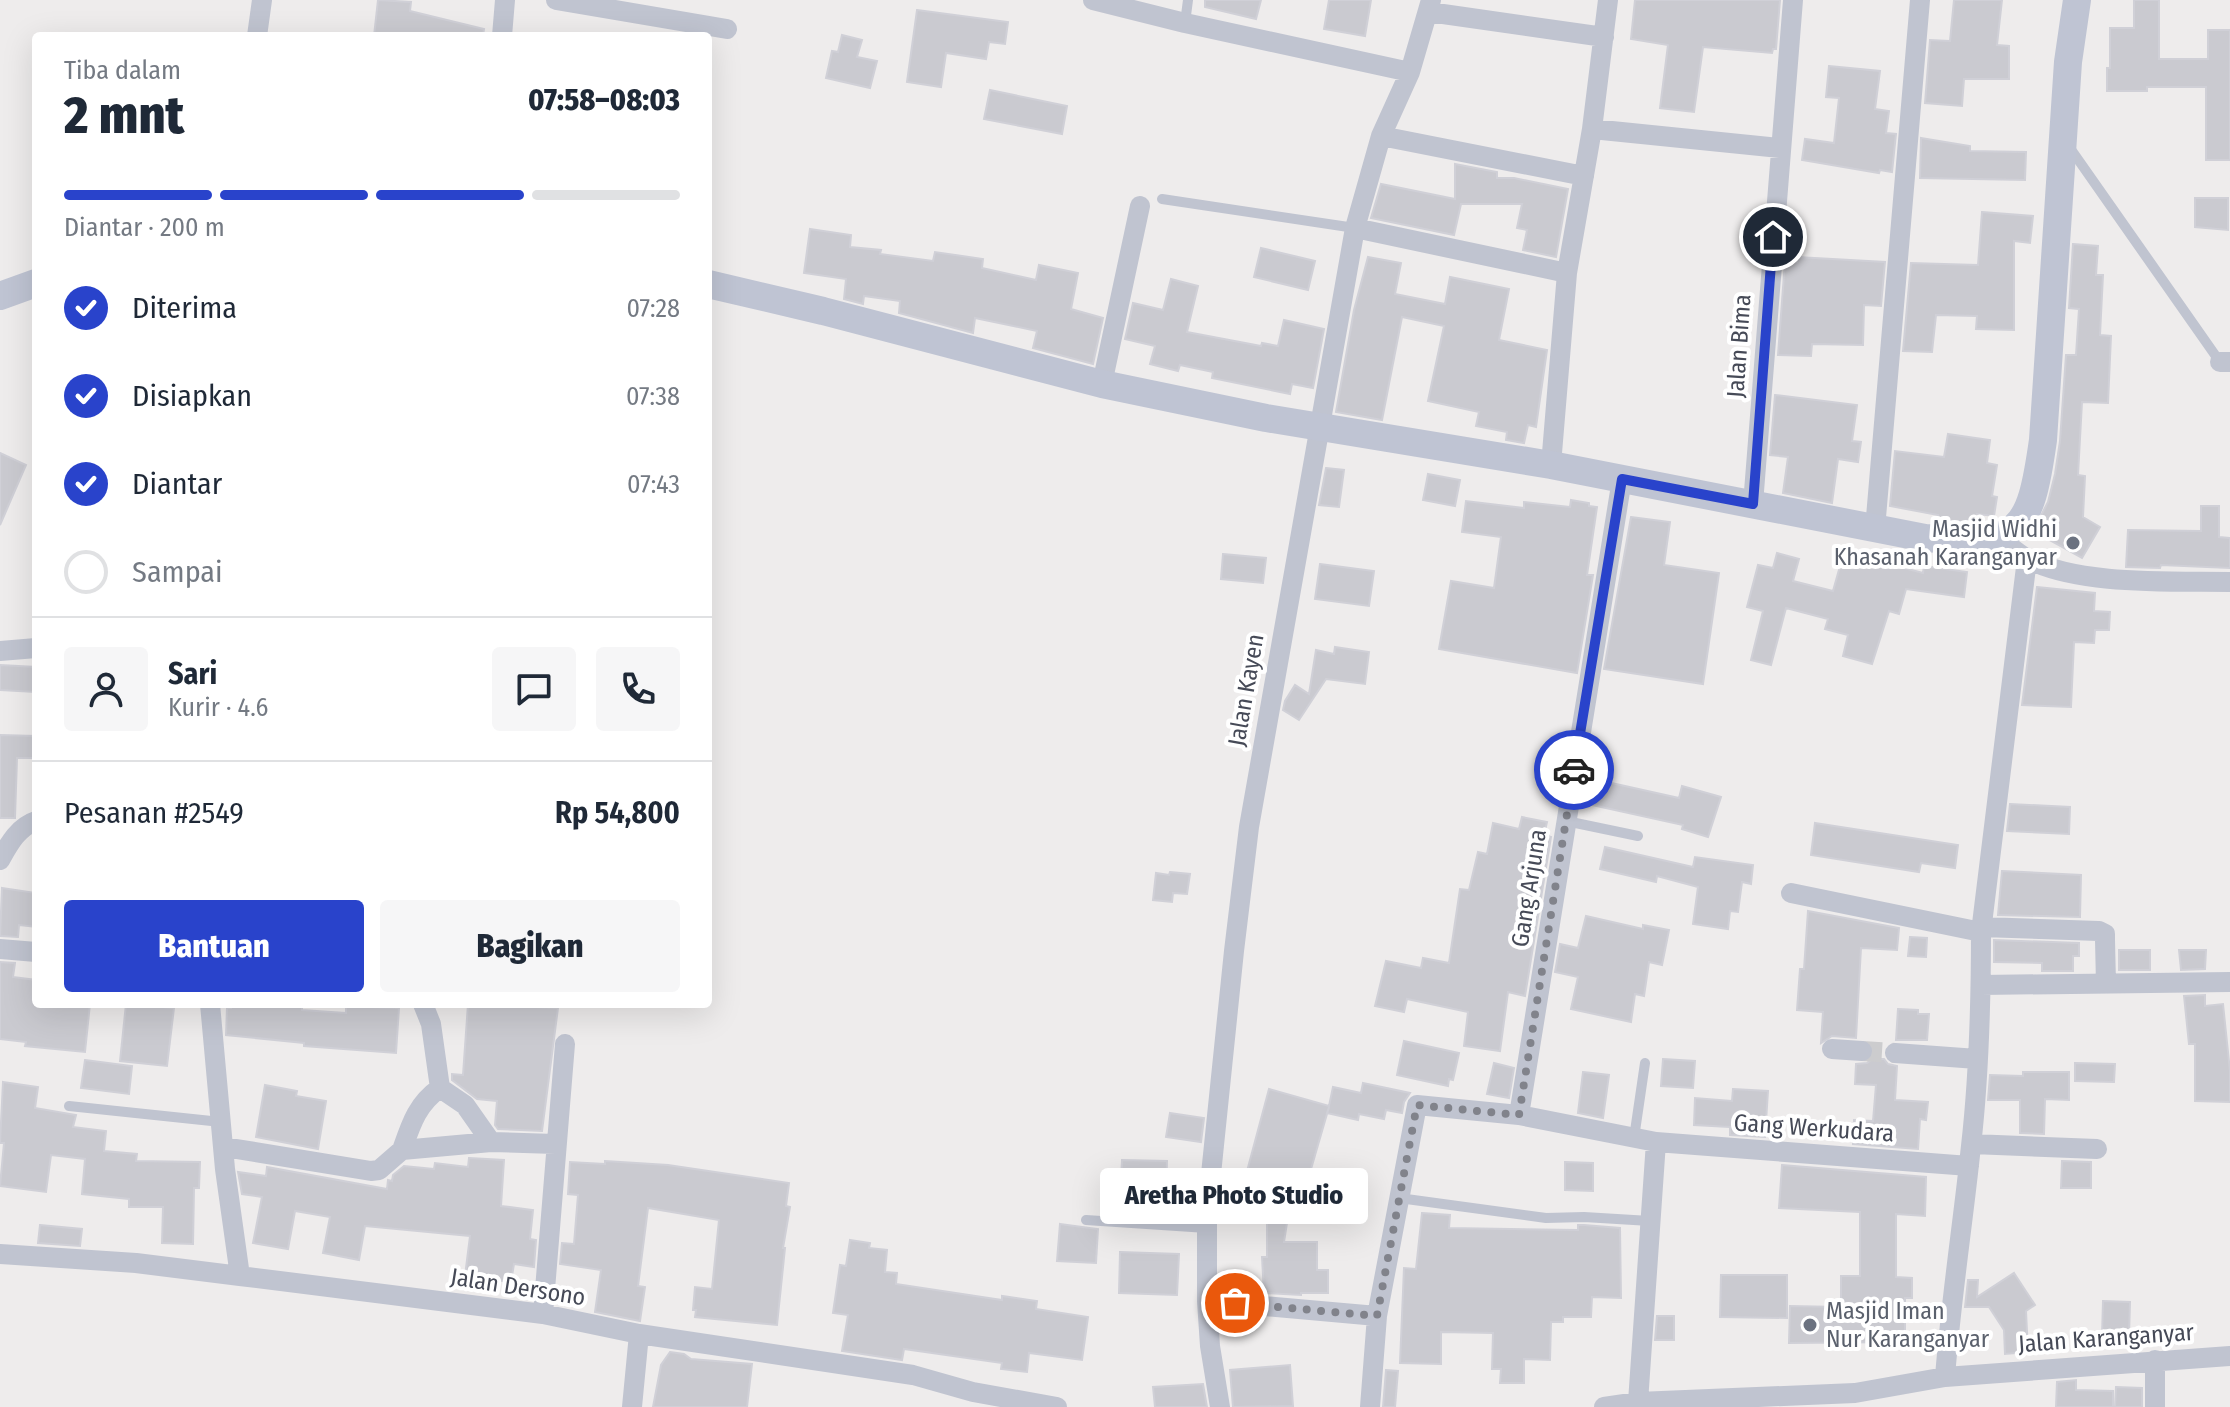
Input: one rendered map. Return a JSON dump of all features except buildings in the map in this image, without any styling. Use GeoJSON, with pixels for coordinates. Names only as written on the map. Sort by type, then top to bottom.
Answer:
{"type":"FeatureCollection","features":[{"type":"Feature","properties":{"kind":"main road"},"geometry":{"type":"LineString","coordinates":[[712,285],[1102,384],[1266,418],[1551,465],[1925,538],[1963,541],[1996,536],[2012,531],[2025,518],[2037,485],[2043,440],[2068,62],[2077,0]]}},
{"type":"Feature","properties":{"kind":"main road"},"geometry":{"type":"LineString","coordinates":[[0,296],[32,284]]}},
{"type":"Feature","properties":{"kind":"street"},"geometry":{"type":"LineString","coordinates":[[258,32],[262,0]]}},
{"type":"Feature","properties":{"kind":"street"},"geometry":{"type":"LineString","coordinates":[[502,32],[505,0]]}},
{"type":"Feature","properties":{"kind":"street"},"geometry":{"type":"LineString","coordinates":[[556,0],[727,29]]}},
{"type":"Feature","properties":{"kind":"street"},"geometry":{"type":"LineString","coordinates":[[1093,0],[1410,72]]}},
{"type":"Feature","properties":{"kind":"street"},"geometry":{"type":"LineString","coordinates":[[1551,465],[1567,273],[1592,129],[1608,0]]}},
{"type":"Feature","properties":{"kind":"street","name":"Jalan Bima"},"geometry":{"type":"LineString","coordinates":[[1753,504],[1793,0]]}},
{"type":"Feature","properties":{"kind":"street"},"geometry":{"type":"LineString","coordinates":[[1875,529],[1920,0]]}},
{"type":"Feature","properties":{"kind":"street"},"geometry":{"type":"LineString","coordinates":[[1430,6],[1604,37]]}},
{"type":"Feature","properties":{"kind":"street","name":"Jalan Kayen"},"geometry":{"type":"LineString","coordinates":[[1219,1406],[1207,1301],[1207,1228],[1249,827],[1355,228],[1381,136],[1410,72],[1430,6]]}},
{"type":"Feature","properties":{"kind":"street"},"geometry":{"type":"LineString","coordinates":[[1592,129],[1780,148]]}},
{"type":"Feature","properties":{"kind":"street"},"geometry":{"type":"LineString","coordinates":[[1381,136],[1584,176]]}},
{"type":"Feature","properties":{"kind":"street"},"geometry":{"type":"LineString","coordinates":[[1102,384],[1140,206]]}},
{"type":"Feature","properties":{"kind":"street"},"geometry":{"type":"LineString","coordinates":[[1355,228],[1567,273]]}},
{"type":"Feature","properties":{"kind":"street","name":"Gang Arjuna"},"geometry":{"type":"LineString","coordinates":[[1519,1115],[1622,479]]}},
{"type":"Feature","properties":{"kind":"street"},"geometry":{"type":"LineString","coordinates":[[1996,536],[2027,559],[2075,574],[2230,582]]}},
{"type":"Feature","properties":{"kind":"street"},"geometry":{"type":"LineString","coordinates":[[1945,1377],[1972,1144],[1981,930],[2027,559]]}},
{"type":"Feature","properties":{"kind":"street"},"geometry":{"type":"LineString","coordinates":[[0,651],[32,648]]}},
{"type":"Feature","properties":{"kind":"street"},"geometry":{"type":"LineString","coordinates":[[0,860],[14,837],[26,824],[32,822]]}},
{"type":"Feature","properties":{"kind":"street"},"geometry":{"type":"LineString","coordinates":[[1791,893],[1981,930],[2099,931],[2105,934],[2106,984]]}},
{"type":"Feature","properties":{"kind":"street"},"geometry":{"type":"LineString","coordinates":[[0,949],[32,952]]}},
{"type":"Feature","properties":{"kind":"street"},"geometry":{"type":"LineString","coordinates":[[1981,985],[2230,982]]}},
{"type":"Feature","properties":{"kind":"street"},"geometry":{"type":"LineString","coordinates":[[210,1008],[240,1276]]}},
{"type":"Feature","properties":{"kind":"street"},"geometry":{"type":"LineString","coordinates":[[425,1008],[431,1024],[440,1088],[465,1105],[491,1142]]}},
{"type":"Feature","properties":{"kind":"street"},"geometry":{"type":"LineString","coordinates":[[543,1314],[565,1044]]}},
{"type":"Feature","properties":{"kind":"street"},"geometry":{"type":"LineString","coordinates":[[1832,1049],[1862,1051]]}},
{"type":"Feature","properties":{"kind":"street"},"geometry":{"type":"LineString","coordinates":[[1895,1053],[1977,1059]]}},
{"type":"Feature","properties":{"kind":"street"},"geometry":{"type":"LineString","coordinates":[[224,1147],[364,1171],[379,1170],[402,1150],[414,1115],[426,1098],[440,1088]]}},
{"type":"Feature","properties":{"kind":"street"},"geometry":{"type":"LineString","coordinates":[[1370,1407],[1377,1316],[1417,1105],[1519,1115],[1656,1142],[1638,1402]]}},
{"type":"Feature","properties":{"kind":"street"},"geometry":{"type":"LineString","coordinates":[[402,1150],[491,1142],[555,1144]]}},
{"type":"Feature","properties":{"kind":"street","name":"Gang Werkudara"},"geometry":{"type":"LineString","coordinates":[[1656,1142],[1969,1166]]}},
{"type":"Feature","properties":{"kind":"street"},"geometry":{"type":"LineString","coordinates":[[1972,1144],[2097,1149]]}},
{"type":"Feature","properties":{"kind":"street","name":"Jalan Dersono"},"geometry":{"type":"LineString","coordinates":[[0,1254],[136,1263],[543,1314],[639,1334],[913,1375],[973,1392],[1057,1407]]}},
{"type":"Feature","properties":{"kind":"street"},"geometry":{"type":"LineString","coordinates":[[1207,1301],[1377,1316]]}},
{"type":"Feature","properties":{"kind":"street"},"geometry":{"type":"LineString","coordinates":[[632,1407],[639,1334]]}},
{"type":"Feature","properties":{"kind":"street","name":"Jalan Karanganyar"},"geometry":{"type":"LineString","coordinates":[[1604,1407],[1638,1402],[1854,1400],[1945,1377],[2230,1356]]}},
{"type":"Feature","properties":{"kind":"street"},"geometry":{"type":"LineString","coordinates":[[2155,1360],[2155,1407]]}},
{"type":"Feature","properties":{"kind":"lane"},"geometry":{"type":"LineString","coordinates":[[1185,23],[1188,0]]}},
{"type":"Feature","properties":{"kind":"lane"},"geometry":{"type":"LineString","coordinates":[[2064,139],[2225,362]]}},
{"type":"Feature","properties":{"kind":"lane"},"geometry":{"type":"LineString","coordinates":[[1162,199],[1355,228]]}},
{"type":"Feature","properties":{"kind":"lane"},"geometry":{"type":"LineString","coordinates":[[1566,821],[1638,836]]}},
{"type":"Feature","properties":{"kind":"lane"},"geometry":{"type":"LineString","coordinates":[[1634,1138],[1645,1063]]}},
{"type":"Feature","properties":{"kind":"lane"},"geometry":{"type":"LineString","coordinates":[[69,1106],[221,1122]]}},
{"type":"Feature","properties":{"kind":"lane"},"geometry":{"type":"LineString","coordinates":[[1399,1198],[1546,1218],[1650,1221]]}},
{"type":"Feature","properties":{"kind":"lane"},"geometry":{"type":"LineString","coordinates":[[1086,1220],[1207,1228]]}},
{"type":"Feature","properties":{"kind":"tunnel"},"geometry":{"type":"LineString","coordinates":[[1862,1051],[1895,1053]]}},
{"type":"Feature","properties":{"kind":"way so far"},"geometry":{"type":"LineString","coordinates":[[1235,1303],[1377,1316],[1417,1105],[1519,1115],[1574,770]]}},
{"type":"Feature","properties":{"kind":"place","name":"Masjid Widhi Khasanah Karanganyar"},"geometry":{"type":"Point","coordinates":[2073,543]}},
{"type":"Feature","properties":{"kind":"place","name":"Aretha Photo Studio"},"geometry":{"type":"Point","coordinates":[1235,1303]}},
{"type":"Feature","properties":{"kind":"place","name":"Masjid Iman Nur Karanganyar"},"geometry":{"type":"Point","coordinates":[1810,1325]}},
{"type":"Feature","properties":{"kind":"route"},"geometry":{"type":"LineString","coordinates":[[1574,770],[1622,479],[1753,504],[1773,237]]}}]}
